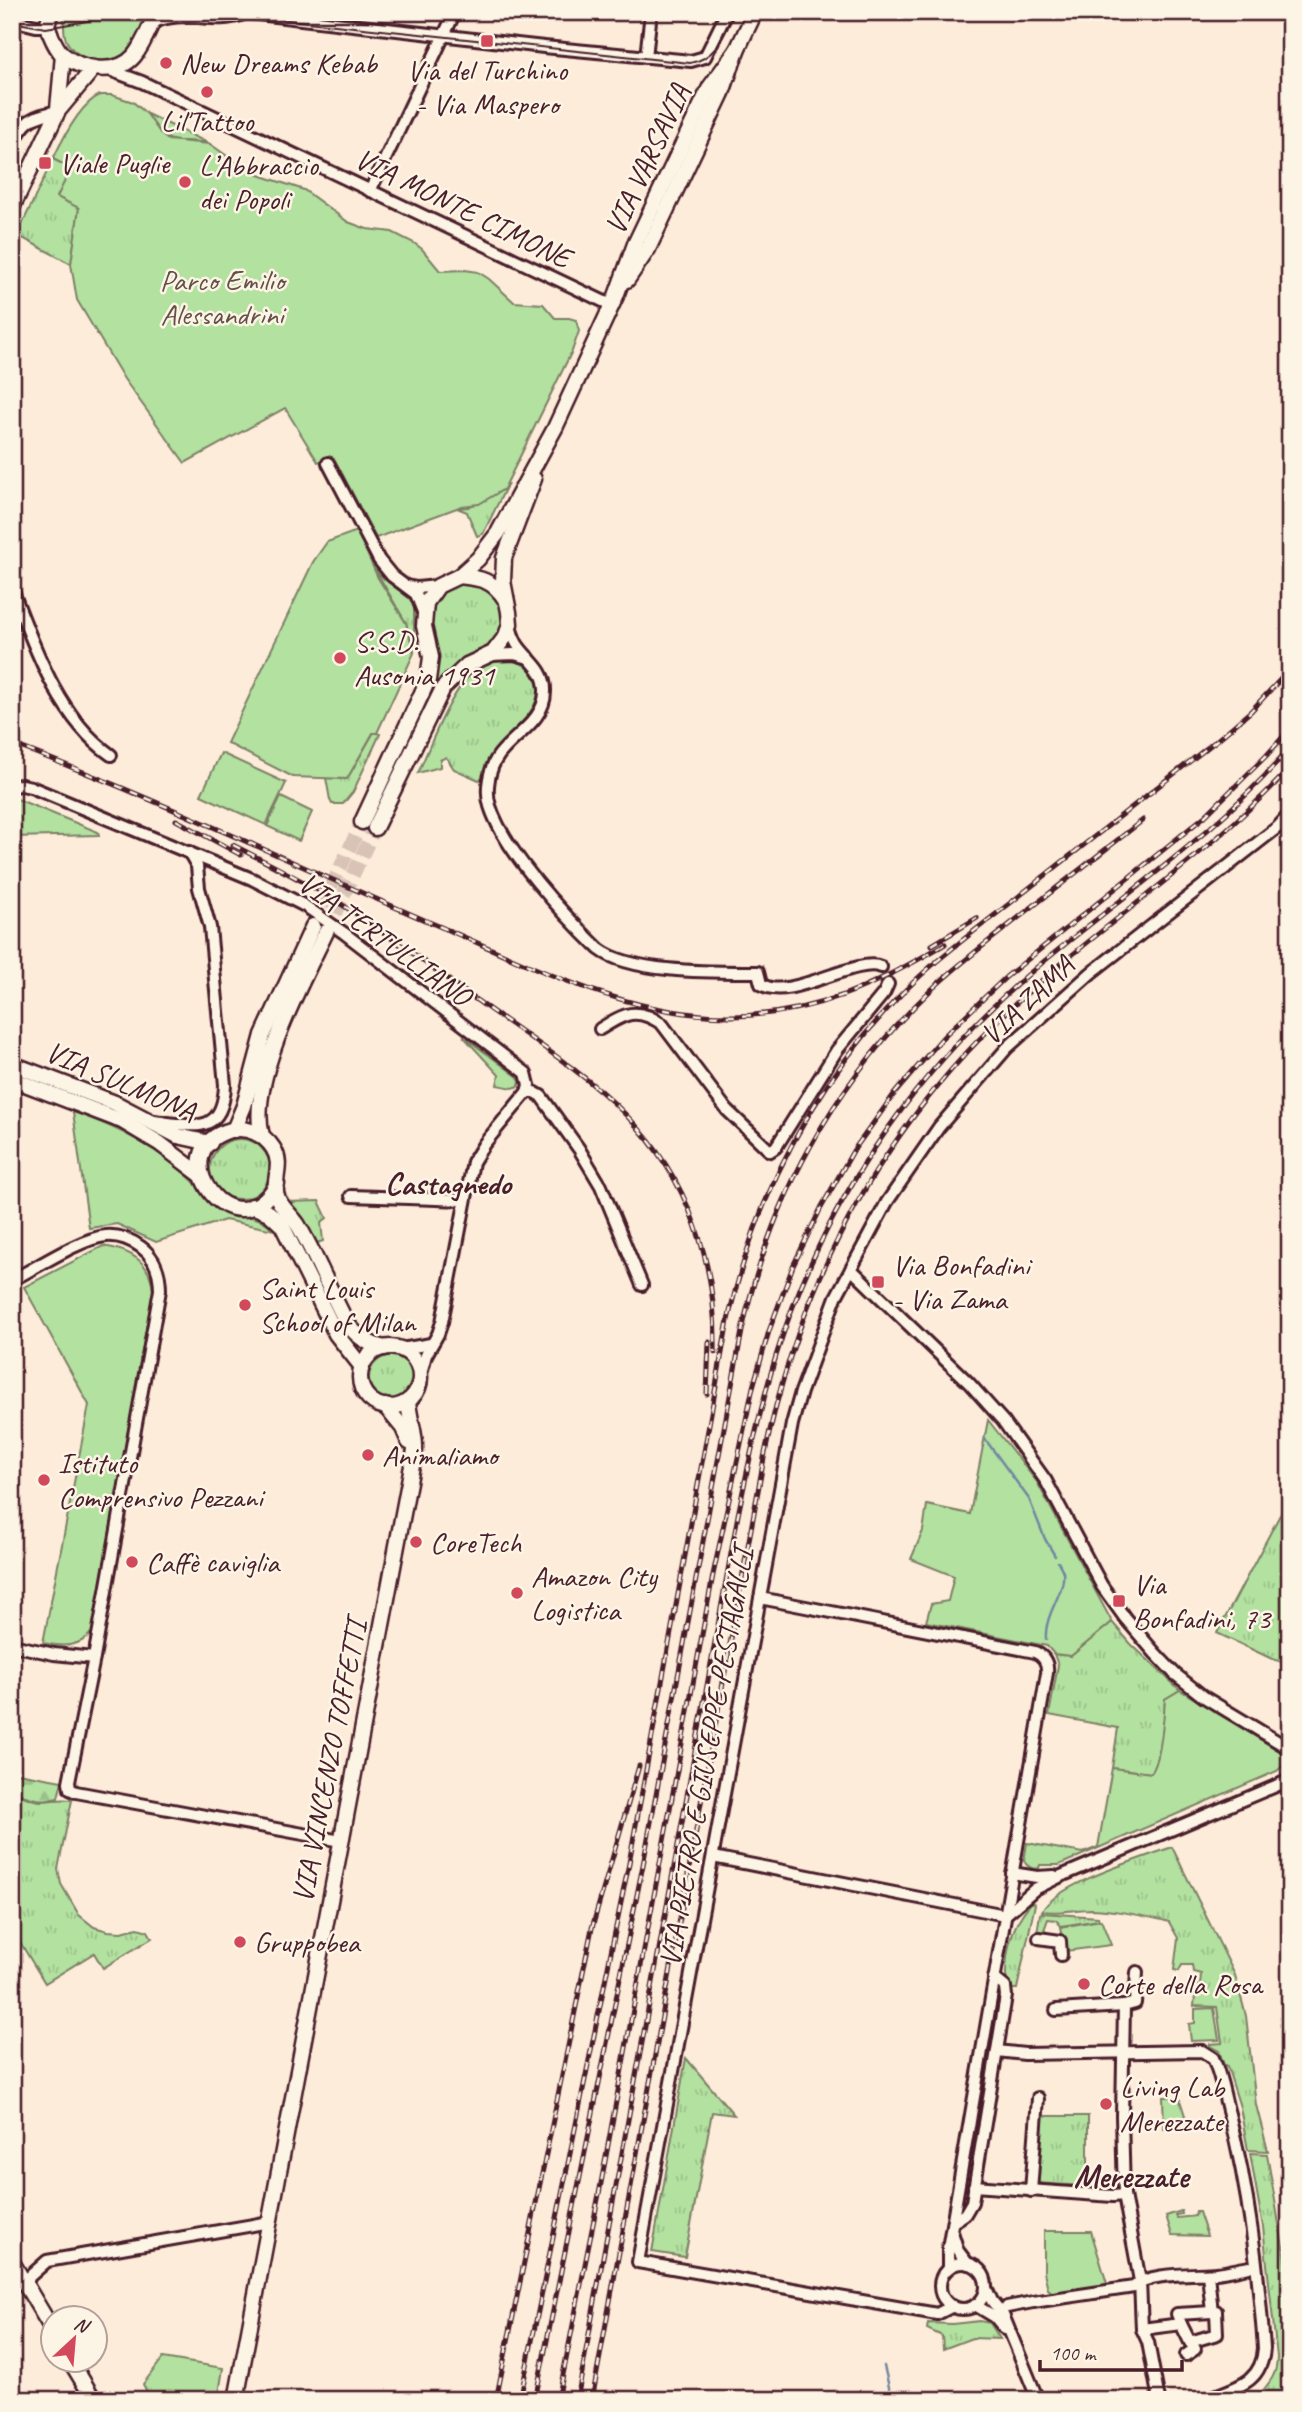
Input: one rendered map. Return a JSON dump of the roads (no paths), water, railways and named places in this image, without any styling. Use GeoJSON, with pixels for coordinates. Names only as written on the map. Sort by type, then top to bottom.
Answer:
{"type":"FeatureCollection","features":[{"type":"Feature","properties":{"kind":"street"},"geometry":{"type":"LineString","coordinates":[[370,191],[455,12]]}},
{"type":"Feature","properties":{"kind":"street"},"geometry":{"type":"LineString","coordinates":[[12,20],[36,26],[49,19],[55,43],[63,55],[99,69],[121,66],[133,58],[154,18],[178,15],[229,19],[242,13],[646,57],[651,12]]}},
{"type":"Feature","properties":{"kind":"street","name":"VIA VARSAVIA"},"geometry":{"type":"LineString","coordinates":[[646,57],[691,61],[705,57],[727,12]]}},
{"type":"Feature","properties":{"kind":"street","name":"VIA VARSAVIA"},"geometry":{"type":"LineString","coordinates":[[510,624],[503,581],[504,558],[544,451],[614,301],[635,244],[709,87],[737,50],[755,12]]}},
{"type":"Feature","properties":{"kind":"street"},"geometry":{"type":"LineString","coordinates":[[58,111],[63,55]]}},
{"type":"Feature","properties":{"kind":"street"},"geometry":{"type":"LineString","coordinates":[[133,58],[136,74],[142,82]]}},
{"type":"Feature","properties":{"kind":"street"},"geometry":{"type":"LineString","coordinates":[[12,208],[58,111],[99,69]]}},
{"type":"Feature","properties":{"kind":"street","name":"VIA MONTE CIMONE"},"geometry":{"type":"LineString","coordinates":[[99,69],[142,82],[370,191],[614,301]]}},
{"type":"Feature","properties":{"kind":"street"},"geometry":{"type":"LineString","coordinates":[[12,145],[27,120],[58,111]]}},
{"type":"Feature","properties":{"kind":"street","name":"VIA VARSAVIA"},"geometry":{"type":"LineString","coordinates":[[438,586],[459,576],[492,543],[544,451]]}},
{"type":"Feature","properties":{"kind":"street"},"geometry":{"type":"LineString","coordinates":[[328,463],[379,560],[392,576],[416,594],[431,649],[428,680],[369,825],[443,688],[460,670],[493,653],[501,645],[510,624]]}},
{"type":"Feature","properties":{"kind":"street"},"geometry":{"type":"LineString","coordinates":[[459,576],[482,578],[499,590],[506,601]]}},
{"type":"Feature","properties":{"kind":"street"},"geometry":{"type":"LineString","coordinates":[[406,586],[438,586]]}},
{"type":"Feature","properties":{"kind":"street"},"geometry":{"type":"LineString","coordinates":[[423,615],[426,603],[438,586]]}},
{"type":"Feature","properties":{"kind":"street"},"geometry":{"type":"LineString","coordinates":[[12,589],[40,662],[54,688],[93,742],[111,755]]}},
{"type":"Feature","properties":{"kind":"street"},"geometry":{"type":"LineString","coordinates":[[510,624],[517,645],[543,676],[545,691],[543,704],[535,718],[499,755],[492,767],[490,805],[526,868],[596,946],[608,955],[660,968],[758,972],[761,985],[768,989],[825,979],[866,964],[881,967]]}},
{"type":"Feature","properties":{"kind":"street"},"geometry":{"type":"LineString","coordinates":[[484,656],[514,654],[529,658]]}},
{"type":"Feature","properties":{"kind":"street","name":"VIA TERTULLIANO"},"geometry":{"type":"LineString","coordinates":[[12,786],[19,784],[31,787],[189,852],[284,895],[331,924],[425,998],[522,1069],[528,1079],[527,1092]]}},
{"type":"Feature","properties":{"kind":"street","name":"VIA ZAMA"},"geometry":{"type":"LineString","coordinates":[[851,1269],[887,1202],[910,1167],[939,1127],[1007,1048],[1091,973],[1278,827],[1290,814]]}},
{"type":"Feature","properties":{"kind":"street"},"geometry":{"type":"LineString","coordinates":[[150,1120],[206,1124],[218,1116],[225,1102],[210,927],[198,888],[197,866],[189,852]]}},
{"type":"Feature","properties":{"kind":"street"},"geometry":{"type":"LineString","coordinates":[[234,1129],[244,1106],[269,1019],[319,929],[272,1054],[259,1104],[262,1136],[271,1145],[278,1161],[276,1192],[280,1202],[297,1223],[348,1325],[360,1338],[384,1348],[401,1349],[431,1344]]}},
{"type":"Feature","properties":{"kind":"street"},"geometry":{"type":"LineString","coordinates":[[600,1029],[630,1013],[647,1015],[662,1024],[727,1110],[770,1151],[776,1147],[837,1051],[884,993],[888,984]]}},
{"type":"Feature","properties":{"kind":"street","name":"VIA SULMONA"},"geometry":{"type":"LineString","coordinates":[[12,1064],[103,1097],[178,1136],[210,1143]]}},
{"type":"Feature","properties":{"kind":"street","name":"VIA SULMONA"},"geometry":{"type":"LineString","coordinates":[[12,1079],[122,1121],[159,1143],[201,1175]]}},
{"type":"Feature","properties":{"kind":"street"},"geometry":{"type":"LineString","coordinates":[[385,1406],[398,1406],[408,1401],[416,1392],[431,1344],[442,1322],[470,1172],[480,1149],[527,1092],[541,1096],[590,1166],[608,1200],[642,1285]]}},
{"type":"Feature","properties":{"kind":"street","name":"VIA SULMONA"},"geometry":{"type":"LineString","coordinates":[[262,1136],[248,1130],[234,1129],[210,1143],[202,1157],[201,1175],[207,1190],[219,1202],[235,1208],[252,1206],[268,1213],[282,1225],[336,1334],[362,1367]]}},
{"type":"Feature","properties":{"kind":"street"},"geometry":{"type":"LineString","coordinates":[[252,1206],[264,1199],[277,1184]]}},
{"type":"Feature","properties":{"kind":"street"},"geometry":{"type":"LineString","coordinates":[[351,1196],[465,1200]]}},
{"type":"Feature","properties":{"kind":"street"},"geometry":{"type":"LineString","coordinates":[[12,1280],[95,1238],[118,1236],[139,1245],[155,1264],[160,1290],[69,1782],[70,1789],[341,1841]]}},
{"type":"Feature","properties":{"kind":"street"},"geometry":{"type":"LineString","coordinates":[[851,1269],[969,1382],[1003,1420],[1046,1481],[1102,1586],[1155,1653],[1175,1674],[1204,1697],[1288,1750]]}},
{"type":"Feature","properties":{"kind":"street","name":"VIA PIETRO E GIUSEPPE PESTAGALLI"},"geometry":{"type":"LineString","coordinates":[[851,1269],[826,1319],[792,1424],[638,2262],[920,2311]]}},
{"type":"Feature","properties":{"kind":"street"},"geometry":{"type":"LineString","coordinates":[[362,1367],[370,1356],[384,1348]]}},
{"type":"Feature","properties":{"kind":"street"},"geometry":{"type":"LineString","coordinates":[[401,1349],[414,1359],[420,1377]]}},
{"type":"Feature","properties":{"kind":"street","name":"VIA VINCENZO TOFFETTI"},"geometry":{"type":"LineString","coordinates":[[362,1367],[361,1379],[365,1391],[373,1401],[385,1406],[407,1435],[412,1463]]}},
{"type":"Feature","properties":{"kind":"street","name":"VIA VINCENZO TOFFETTI"},"geometry":{"type":"LineString","coordinates":[[236,2400],[416,1443],[408,1401]]}},
{"type":"Feature","properties":{"kind":"street"},"geometry":{"type":"LineString","coordinates":[[760,1598],[1034,1652],[1044,1659],[1047,1673],[948,2248],[948,2268],[941,2280],[941,2292],[945,2300],[964,2309],[975,2305],[986,2288]]}},
{"type":"Feature","properties":{"kind":"street"},"geometry":{"type":"LineString","coordinates":[[12,1646],[94,1658]]}},
{"type":"Feature","properties":{"kind":"street"},"geometry":{"type":"LineString","coordinates":[[1005,1915],[1035,1889],[1286,1781],[1290,1772]]}},
{"type":"Feature","properties":{"kind":"street"},"geometry":{"type":"LineString","coordinates":[[713,1857],[1005,1915]]}},
{"type":"Feature","properties":{"kind":"street"},"geometry":{"type":"LineString","coordinates":[[1012,1873],[1037,1877],[1061,1876]]}},
{"type":"Feature","properties":{"kind":"street"},"geometry":{"type":"LineString","coordinates":[[1039,1938],[1060,1941],[1062,1955]]}},
{"type":"Feature","properties":{"kind":"street"},"geometry":{"type":"LineString","coordinates":[[1056,2010],[1135,2003],[1138,1972]]}},
{"type":"Feature","properties":{"kind":"street"},"geometry":{"type":"LineString","coordinates":[[952,2226],[970,2207],[997,2051],[1006,1993],[1005,1987],[994,1978]]}},
{"type":"Feature","properties":{"kind":"street"},"geometry":{"type":"LineString","coordinates":[[1124,2006],[1124,2195],[1140,2281],[1142,2329],[1148,2342],[1159,2400]]}},
{"type":"Feature","properties":{"kind":"street"},"geometry":{"type":"LineString","coordinates":[[997,2051],[1025,2054],[1202,2052],[1210,2055],[1217,2068],[1235,2137],[1258,2265],[1263,2360],[1259,2371],[1251,2379],[1204,2400]]}},
{"type":"Feature","properties":{"kind":"street"},"geometry":{"type":"LineString","coordinates":[[1031,2191],[1038,2098]]}},
{"type":"Feature","properties":{"kind":"street"},"geometry":{"type":"LineString","coordinates":[[974,2186],[1124,2195]]}},
{"type":"Feature","properties":{"kind":"street"},"geometry":{"type":"LineString","coordinates":[[20,2279],[29,2277],[47,2261],[270,2222]]}},
{"type":"Feature","properties":{"kind":"street"},"geometry":{"type":"LineString","coordinates":[[952,2226],[958,2251],[968,2264],[982,2273],[992,2301],[1003,2315],[1038,2400]]}},
{"type":"Feature","properties":{"kind":"street"},"geometry":{"type":"LineString","coordinates":[[12,2262],[38,2307]]}},
{"type":"Feature","properties":{"kind":"street"},"geometry":{"type":"LineString","coordinates":[[948,2268],[957,2264],[968,2264]]}},
{"type":"Feature","properties":{"kind":"street"},"geometry":{"type":"LineString","coordinates":[[1007,2307],[1134,2287],[1140,2281],[1249,2267]]}},
{"type":"Feature","properties":{"kind":"street"},"geometry":{"type":"LineString","coordinates":[[1208,2274],[1212,2312]]}},
{"type":"Feature","properties":{"kind":"street"},"geometry":{"type":"LineString","coordinates":[[920,2311],[931,2309],[941,2292]]}},
{"type":"Feature","properties":{"kind":"street"},"geometry":{"type":"LineString","coordinates":[[975,2305],[995,2317],[1012,2340]]}},
{"type":"Feature","properties":{"kind":"street"},"geometry":{"type":"LineString","coordinates":[[920,2311],[940,2314],[953,2306]]}},
{"type":"Feature","properties":{"kind":"street"},"geometry":{"type":"LineString","coordinates":[[1186,2355],[1195,2349],[1190,2343],[1177,2314],[1216,2311],[1217,2334],[1190,2343]]}},
{"type":"Feature","properties":{"kind":"street"},"geometry":{"type":"LineString","coordinates":[[1142,2329],[1181,2324]]}},
{"type":"Feature","properties":{"kind":"street"},"geometry":{"type":"LineString","coordinates":[[78,2374],[94,2400]]}},
{"type":"Feature","properties":{"kind":"waterway"},"geometry":{"type":"LineString","coordinates":[[985,1439],[1029,1499],[1055,1556]]}},
{"type":"Feature","properties":{"kind":"waterway"},"geometry":{"type":"LineString","coordinates":[[1046,1639],[1048,1620],[1063,1580],[1063,1572],[1058,1562]]}},
{"type":"Feature","properties":{"kind":"waterway"},"geometry":{"type":"LineString","coordinates":[[884,2366],[892,2400]]}},
{"type":"Feature","properties":{"kind":"tunnel"},"geometry":{"type":"LineString","coordinates":[[313,925],[362,822]]}},
{"type":"Feature","properties":{"kind":"tunnel"},"geometry":{"type":"LineString","coordinates":[[326,932],[375,828]]}},
{"type":"Feature","properties":{"kind":"tunnel"},"geometry":{"type":"LineString","coordinates":[[881,967],[888,984]]}},
{"type":"Feature","properties":{"kind":"tram line"},"geometry":{"type":"LineString","coordinates":[[12,22],[46,28],[141,12]]}},
{"type":"Feature","properties":{"kind":"tram line"},"geometry":{"type":"LineString","coordinates":[[213,12],[690,63],[713,51],[735,12]]}},
{"type":"Feature","properties":{"kind":"railway"},"geometry":{"type":"LineString","coordinates":[[520,2400],[629,1863],[728,1320],[739,1276],[770,1191],[810,1112],[862,1039],[905,990],[963,940],[1217,740],[1251,711],[1290,669]]}},
{"type":"Feature","properties":{"kind":"railway"},"geometry":{"type":"LineString","coordinates":[[558,2400],[599,2194],[713,1575],[753,1387],[769,1331],[793,1266],[853,1151],[895,1093],[944,1036],[1006,977],[1205,816],[1290,729]]}},
{"type":"Feature","properties":{"kind":"railway"},"geometry":{"type":"LineString","coordinates":[[12,744],[174,810],[547,973],[619,999],[656,1008],[732,1016],[790,1010],[817,1004],[869,985],[945,944]]}},
{"type":"Feature","properties":{"kind":"railway"},"geometry":{"type":"LineString","coordinates":[[577,2400],[738,1515],[776,1356],[818,1247],[845,1196],[876,1147],[909,1099],[947,1055],[1030,973],[1230,810],[1290,748]]}},
{"type":"Feature","properties":{"kind":"railway"},"geometry":{"type":"LineString","coordinates":[[592,2400],[764,1458],[781,1387],[803,1318],[831,1253],[864,1191],[902,1133],[945,1077],[994,1025],[1048,975],[1203,850],[1290,768]]}},
{"type":"Feature","properties":{"kind":"railway"},"geometry":{"type":"LineString","coordinates":[[176,820],[241,855]]}},
{"type":"Feature","properties":{"kind":"railway"},"geometry":{"type":"LineString","coordinates":[[535,2400],[643,1865],[742,1331],[770,1235],[811,1146],[836,1104],[865,1063],[897,1025],[963,962],[1143,820]]}},
{"type":"Feature","properties":{"kind":"railway"},"geometry":{"type":"LineString","coordinates":[[233,845],[354,912],[572,1068],[626,1115],[667,1166],[695,1224],[711,1287],[715,1352]]}},
{"type":"Feature","properties":{"kind":"railway"},"geometry":{"type":"LineString","coordinates":[[932,945],[977,918]]}},
{"type":"Feature","properties":{"kind":"railway"},"geometry":{"type":"LineString","coordinates":[[707,1394],[709,1342]]}},
{"type":"Feature","properties":{"kind":"railway"},"geometry":{"type":"LineString","coordinates":[[496,2400],[592,1928],[639,1766]]}},
{"type":"Feature","properties":{"kind":"place","name":"Via del Turchino - Via Maspero"},"geometry":{"type":"Point","coordinates":[487,41]}},
{"type":"Feature","properties":{"kind":"place","name":"New Dreams Kebab"},"geometry":{"type":"Point","coordinates":[166,63]}},
{"type":"Feature","properties":{"kind":"place","name":"Lil'Tattoo"},"geometry":{"type":"Point","coordinates":[207,92]}},
{"type":"Feature","properties":{"kind":"place","name":"Viale Puglie"},"geometry":{"type":"Point","coordinates":[45,163]}},
{"type":"Feature","properties":{"kind":"place","name":"L’Abbraccio dei Popoli"},"geometry":{"type":"Point","coordinates":[185,182]}},
{"type":"Feature","properties":{"kind":"place","name":"S.S.D. Ausonia 1931"},"geometry":{"type":"Point","coordinates":[340,658]}},
{"type":"Feature","properties":{"kind":"place","name":"Via Bonfadini - Via Zama"},"geometry":{"type":"Point","coordinates":[878,1282]}},
{"type":"Feature","properties":{"kind":"place","name":"Saint Louis School of Milan"},"geometry":{"type":"Point","coordinates":[245,1305]}},
{"type":"Feature","properties":{"kind":"place","name":"Animaliamo"},"geometry":{"type":"Point","coordinates":[368,1455]}},
{"type":"Feature","properties":{"kind":"place","name":"Istituto Comprensivo Pezzani"},"geometry":{"type":"Point","coordinates":[44,1480]}},
{"type":"Feature","properties":{"kind":"place","name":"CoreTech"},"geometry":{"type":"Point","coordinates":[416,1542]}},
{"type":"Feature","properties":{"kind":"place","name":"Caffè caviglia"},"geometry":{"type":"Point","coordinates":[132,1562]}},
{"type":"Feature","properties":{"kind":"place","name":"Amazon City Logistica"},"geometry":{"type":"Point","coordinates":[517,1593]}},
{"type":"Feature","properties":{"kind":"place","name":"Via Bonfadini, 73"},"geometry":{"type":"Point","coordinates":[1119,1601]}},
{"type":"Feature","properties":{"kind":"place","name":"Gruppobea"},"geometry":{"type":"Point","coordinates":[240,1942]}},
{"type":"Feature","properties":{"kind":"place","name":"Corte della Rosa"},"geometry":{"type":"Point","coordinates":[1084,1984]}},
{"type":"Feature","properties":{"kind":"place","name":"Living Lab Merezzate"},"geometry":{"type":"Point","coordinates":[1106,2104]}},
{"type":"Feature","properties":{"kind":"district","name":"Castagnedo"},"geometry":{"type":"Point","coordinates":[448,1183]}},
{"type":"Feature","properties":{"kind":"district","name":"Merezzate"},"geometry":{"type":"Point","coordinates":[1131,2176]}},
{"type":"Feature","properties":{"kind":"park label","name":"Parco Emilio Alessandrini"},"geometry":{"type":"Point","coordinates":[222,297]}}]}
